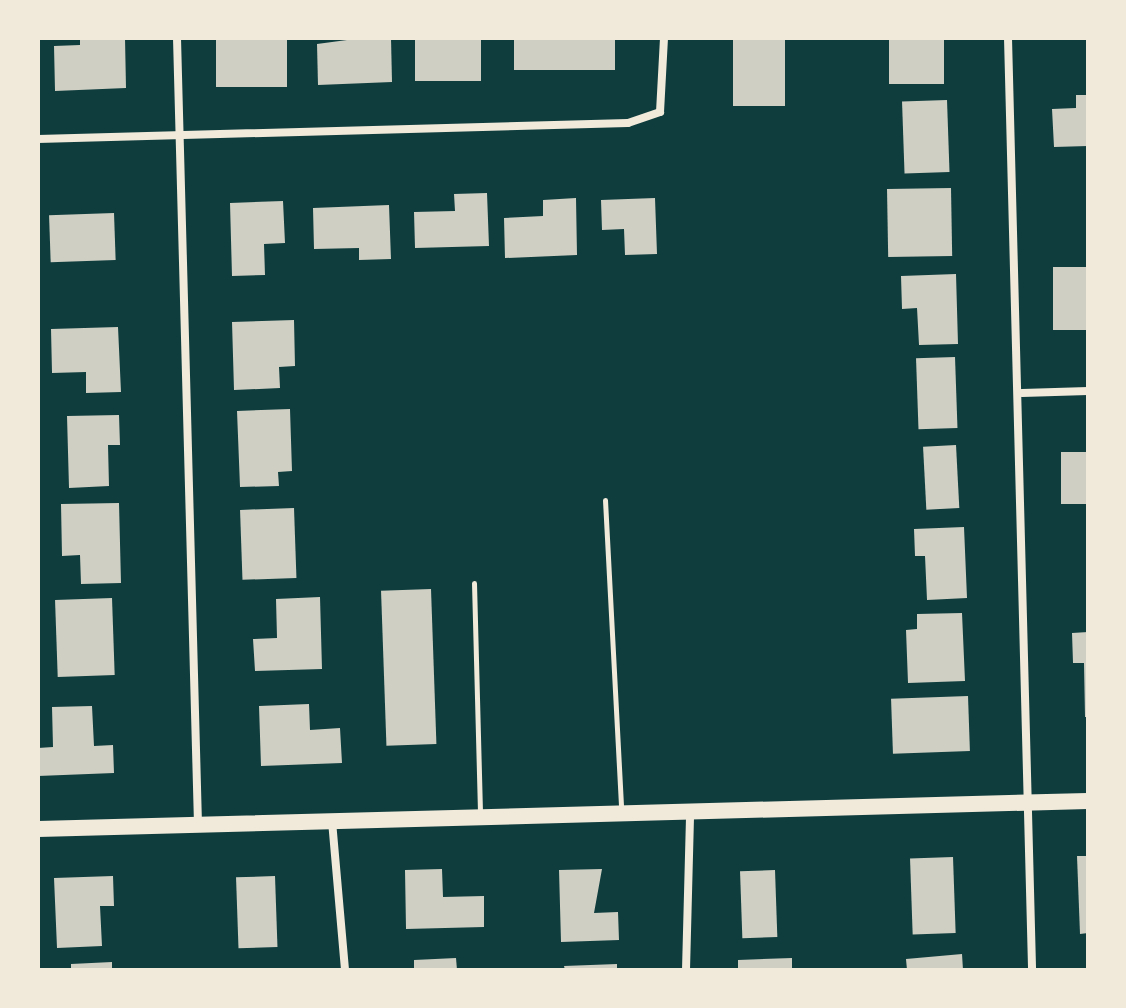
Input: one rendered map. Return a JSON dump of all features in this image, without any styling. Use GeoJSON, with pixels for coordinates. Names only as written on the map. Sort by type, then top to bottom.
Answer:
{"type":"FeatureCollection","features":[{"type":"Feature","properties":{"kind":"main road"},"geometry":{"type":"LineString","coordinates":[[38,829],[1088,801]]}},
{"type":"Feature","properties":{"kind":"street"},"geometry":{"type":"LineString","coordinates":[[177,38],[198,825]]}},
{"type":"Feature","properties":{"kind":"street"},"geometry":{"type":"LineString","coordinates":[[38,139],[628,123],[660,112],[664,38]]}},
{"type":"Feature","properties":{"kind":"street"},"geometry":{"type":"LineString","coordinates":[[1008,38],[1022,393],[1024,803],[1032,970]]}},
{"type":"Feature","properties":{"kind":"street"},"geometry":{"type":"LineString","coordinates":[[1022,393],[1088,391]]}},
{"type":"Feature","properties":{"kind":"street"},"geometry":{"type":"LineString","coordinates":[[686,970],[690,812]]}},
{"type":"Feature","properties":{"kind":"street"},"geometry":{"type":"LineString","coordinates":[[332,821],[345,970]]}},
{"type":"Feature","properties":{"kind":"lane"},"geometry":{"type":"LineString","coordinates":[[605,500],[621,814]]}},
{"type":"Feature","properties":{"kind":"lane"},"geometry":{"type":"LineString","coordinates":[[474,583],[480,818]]}},
{"type":"Feature","properties":{"kind":"building"},"geometry":{"type":"Polygon","coordinates":[[[80,38],[125,38],[126,88],[55,91],[54,46],[80,45],[80,38]]]}},
{"type":"Feature","properties":{"kind":"building"},"geometry":{"type":"Polygon","coordinates":[[[216,38],[287,38],[287,87],[216,87],[216,38]]]}},
{"type":"Feature","properties":{"kind":"building"},"geometry":{"type":"Polygon","coordinates":[[[391,38],[392,82],[318,85],[317,44],[391,38]]]}},
{"type":"Feature","properties":{"kind":"building"},"geometry":{"type":"Polygon","coordinates":[[[415,38],[481,38],[481,81],[415,81],[415,38]]]}},
{"type":"Feature","properties":{"kind":"building"},"geometry":{"type":"Polygon","coordinates":[[[514,38],[615,38],[615,70],[514,70],[514,38]]]}},
{"type":"Feature","properties":{"kind":"building"},"geometry":{"type":"Polygon","coordinates":[[[733,38],[785,38],[785,106],[733,106],[733,38]]]}},
{"type":"Feature","properties":{"kind":"building"},"geometry":{"type":"Polygon","coordinates":[[[889,38],[944,38],[944,84],[889,84],[889,38]]]}},
{"type":"Feature","properties":{"kind":"building"},"geometry":{"type":"Polygon","coordinates":[[[1076,95],[1088,95],[1088,146],[1054,147],[1052,109],[1076,108],[1076,95]]]}},
{"type":"Feature","properties":{"kind":"building"},"geometry":{"type":"Polygon","coordinates":[[[947,100],[950,172],[905,174],[902,102],[947,100]]]}},
{"type":"Feature","properties":{"kind":"building"},"geometry":{"type":"Polygon","coordinates":[[[951,188],[952,256],[888,257],[887,189],[951,188]]]}},
{"type":"Feature","properties":{"kind":"building"},"geometry":{"type":"Polygon","coordinates":[[[487,193],[489,246],[415,248],[414,212],[455,211],[454,194],[487,193]]]}},
{"type":"Feature","properties":{"kind":"building"},"geometry":{"type":"Polygon","coordinates":[[[576,198],[577,255],[505,258],[504,218],[543,216],[543,200],[576,198]]]}},
{"type":"Feature","properties":{"kind":"building"},"geometry":{"type":"Polygon","coordinates":[[[655,198],[657,254],[625,255],[624,229],[602,230],[601,200],[655,198]]]}},
{"type":"Feature","properties":{"kind":"building"},"geometry":{"type":"Polygon","coordinates":[[[283,201],[285,243],[264,244],[265,275],[232,276],[230,203],[283,201]]]}},
{"type":"Feature","properties":{"kind":"building"},"geometry":{"type":"Polygon","coordinates":[[[389,205],[391,259],[359,260],[359,248],[314,249],[313,208],[389,205]]]}},
{"type":"Feature","properties":{"kind":"building"},"geometry":{"type":"Polygon","coordinates":[[[114,213],[116,260],[51,262],[49,215],[114,213]]]}},
{"type":"Feature","properties":{"kind":"building"},"geometry":{"type":"Polygon","coordinates":[[[1053,267],[1088,267],[1088,330],[1053,330],[1053,267]]]}},
{"type":"Feature","properties":{"kind":"building"},"geometry":{"type":"Polygon","coordinates":[[[956,274],[958,344],[919,345],[917,308],[902,309],[901,276],[956,274]]]}},
{"type":"Feature","properties":{"kind":"building"},"geometry":{"type":"Polygon","coordinates":[[[294,320],[295,366],[279,367],[280,388],[234,390],[232,322],[294,320]]]}},
{"type":"Feature","properties":{"kind":"building"},"geometry":{"type":"Polygon","coordinates":[[[118,327],[121,392],[86,393],[86,372],[52,373],[51,329],[118,327]]]}},
{"type":"Feature","properties":{"kind":"building"},"geometry":{"type":"Polygon","coordinates":[[[955,357],[957,428],[919,429],[916,358],[955,357]]]}},
{"type":"Feature","properties":{"kind":"building"},"geometry":{"type":"Polygon","coordinates":[[[290,409],[292,471],[278,472],[279,486],[240,487],[237,411],[290,409]]]}},
{"type":"Feature","properties":{"kind":"building"},"geometry":{"type":"Polygon","coordinates":[[[119,415],[120,445],[108,445],[109,486],[69,488],[67,416],[119,415]]]}},
{"type":"Feature","properties":{"kind":"building"},"geometry":{"type":"Polygon","coordinates":[[[956,445],[959,508],[926,510],[923,447],[956,445]]]}},
{"type":"Feature","properties":{"kind":"building"},"geometry":{"type":"Polygon","coordinates":[[[1061,452],[1088,452],[1088,504],[1061,504],[1061,452]]]}},
{"type":"Feature","properties":{"kind":"building"},"geometry":{"type":"Polygon","coordinates":[[[119,503],[121,583],[81,584],[80,555],[62,556],[61,504],[119,503]]]}},
{"type":"Feature","properties":{"kind":"building"},"geometry":{"type":"Polygon","coordinates":[[[294,508],[296,578],[242,580],[240,510],[294,508]]]}},
{"type":"Feature","properties":{"kind":"building"},"geometry":{"type":"Polygon","coordinates":[[[964,527],[967,598],[927,600],[925,556],[915,556],[914,529],[964,527]]]}},
{"type":"Feature","properties":{"kind":"building"},"geometry":{"type":"Polygon","coordinates":[[[431,589],[436,744],[386,746],[381,591],[431,589]]]}},
{"type":"Feature","properties":{"kind":"building"},"geometry":{"type":"Polygon","coordinates":[[[320,597],[322,669],[255,671],[253,639],[277,638],[276,599],[320,597]]]}},
{"type":"Feature","properties":{"kind":"building"},"geometry":{"type":"Polygon","coordinates":[[[112,598],[115,675],[58,677],[55,600],[112,598]]]}},
{"type":"Feature","properties":{"kind":"building"},"geometry":{"type":"Polygon","coordinates":[[[962,613],[965,681],[908,683],[906,630],[917,629],[917,614],[962,613]]]}},
{"type":"Feature","properties":{"kind":"building"},"geometry":{"type":"Polygon","coordinates":[[[1088,632],[1088,717],[1085,717],[1084,663],[1073,663],[1072,633],[1088,632]]]}},
{"type":"Feature","properties":{"kind":"building"},"geometry":{"type":"Polygon","coordinates":[[[968,696],[970,751],[893,754],[891,699],[968,696]]]}},
{"type":"Feature","properties":{"kind":"building"},"geometry":{"type":"Polygon","coordinates":[[[309,704],[310,730],[340,728],[342,763],[261,766],[259,706],[309,704]]]}},
{"type":"Feature","properties":{"kind":"building"},"geometry":{"type":"Polygon","coordinates":[[[92,706],[94,746],[113,745],[114,773],[38,776],[38,748],[53,747],[52,707],[92,706]]]}},
{"type":"Feature","properties":{"kind":"building"},"geometry":{"type":"Polygon","coordinates":[[[1077,856],[1088,856],[1088,933],[1080,934],[1077,856]]]}},
{"type":"Feature","properties":{"kind":"building"},"geometry":{"type":"Polygon","coordinates":[[[953,857],[956,933],[913,934],[910,859],[953,857]]]}},
{"type":"Feature","properties":{"kind":"building"},"geometry":{"type":"Polygon","coordinates":[[[442,869],[443,897],[484,896],[484,927],[406,929],[405,870],[442,869]]]}},
{"type":"Feature","properties":{"kind":"building"},"geometry":{"type":"Polygon","coordinates":[[[602,869],[594,913],[618,912],[619,940],[561,942],[559,870],[602,869]]]}},
{"type":"Feature","properties":{"kind":"building"},"geometry":{"type":"Polygon","coordinates":[[[775,870],[777,937],[742,938],[740,871],[775,870]]]}},
{"type":"Feature","properties":{"kind":"building"},"geometry":{"type":"Polygon","coordinates":[[[113,876],[114,906],[100,906],[102,946],[57,948],[54,878],[113,876]]]}},
{"type":"Feature","properties":{"kind":"building"},"geometry":{"type":"Polygon","coordinates":[[[275,876],[277,947],[239,948],[236,877],[275,876]]]}},
{"type":"Feature","properties":{"kind":"building"},"geometry":{"type":"Polygon","coordinates":[[[962,954],[963,970],[907,970],[906,959],[962,954]]]}},
{"type":"Feature","properties":{"kind":"building"},"geometry":{"type":"Polygon","coordinates":[[[456,958],[457,970],[414,970],[414,960],[456,958]]]}},
{"type":"Feature","properties":{"kind":"building"},"geometry":{"type":"Polygon","coordinates":[[[792,958],[792,970],[738,970],[738,960],[792,958]]]}},
{"type":"Feature","properties":{"kind":"building"},"geometry":{"type":"Polygon","coordinates":[[[112,962],[112,970],[71,970],[71,964],[112,962]]]}},
{"type":"Feature","properties":{"kind":"building"},"geometry":{"type":"Polygon","coordinates":[[[617,964],[617,970],[565,970],[564,966],[617,964]]]}}]}
